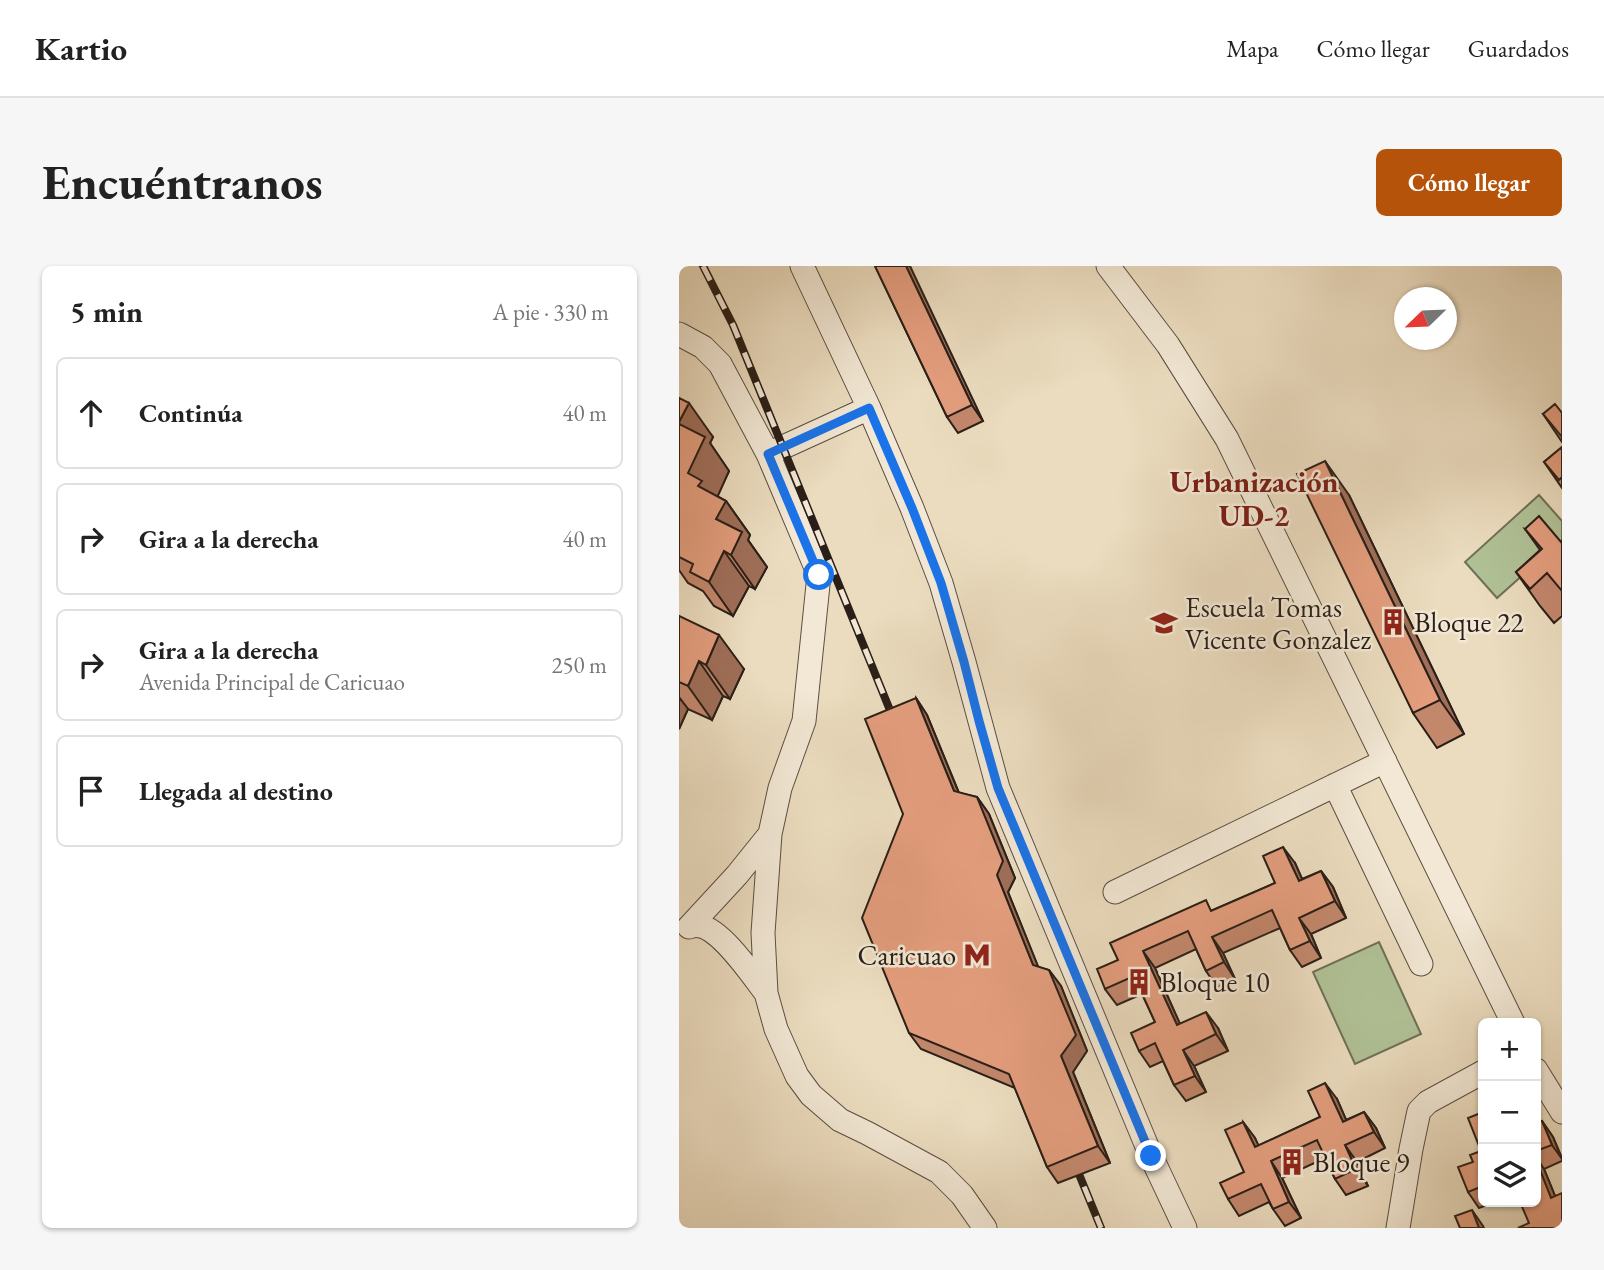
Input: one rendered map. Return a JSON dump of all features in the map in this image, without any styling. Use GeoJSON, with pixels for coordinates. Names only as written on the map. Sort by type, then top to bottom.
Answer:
{"type":"FeatureCollection","features":[{"type":"Feature","properties":{"kind":"street"},"geometry":{"type":"LineString","coordinates":[[802,266],[869,408],[912,508],[941,583],[998,788],[1151,1156],[1185,1228]]}},
{"type":"Feature","properties":{"kind":"street"},"geometry":{"type":"LineString","coordinates":[[1108,266],[1168,345],[1227,439],[1511,1018]]}},
{"type":"Feature","properties":{"kind":"street"},"geometry":{"type":"LineString","coordinates":[[679,334],[703,347],[720,364],[768,454],[819,575],[804,720],[780,788],[770,834],[763,933],[766,993],[776,1030],[797,1076],[811,1096],[840,1120],[939,1172],[963,1195],[985,1228]]}},
{"type":"Feature","properties":{"kind":"street"},"geometry":{"type":"LineString","coordinates":[[768,454],[869,408]]}},
{"type":"Feature","properties":{"kind":"street"},"geometry":{"type":"LineString","coordinates":[[1115,892],[1385,761]]}},
{"type":"Feature","properties":{"kind":"street"},"geometry":{"type":"LineString","coordinates":[[1335,785],[1420,964]]}},
{"type":"Feature","properties":{"kind":"street"},"geometry":{"type":"LineString","coordinates":[[684,928],[737,875],[770,834]]}},
{"type":"Feature","properties":{"kind":"street"},"geometry":{"type":"LineString","coordinates":[[684,928],[700,926],[717,934],[766,993]]}},
{"type":"Feature","properties":{"kind":"street"},"geometry":{"type":"LineString","coordinates":[[1398,1228],[1419,1111],[1428,1102],[1478,1075]]}},
{"type":"Feature","properties":{"kind":"street"},"geometry":{"type":"LineString","coordinates":[[1541,1080],[1562,1112]]}},
{"type":"Feature","properties":{"kind":"green space"},"geometry":{"type":"Polygon","coordinates":[[[1539,495],[1562,521],[1562,540],[1497,598],[1465,562],[1539,495]]]}},
{"type":"Feature","properties":{"kind":"green space"},"geometry":{"type":"Polygon","coordinates":[[[1379,942],[1421,1034],[1355,1064],[1313,972],[1379,942]]]}},
{"type":"Feature","properties":{"kind":"building"},"geometry":{"type":"Polygon","coordinates":[[[875,266],[906,266],[972,405],[947,417],[875,266]]]}},
{"type":"Feature","properties":{"kind":"building"},"geometry":{"type":"Polygon","coordinates":[[[679,398],[689,403],[679,422],[679,398]]]}},
{"type":"Feature","properties":{"kind":"building"},"geometry":{"type":"Polygon","coordinates":[[[1555,404],[1562,413],[1562,437],[1543,414],[1555,404]]]}},
{"type":"Feature","properties":{"kind":"building"},"geometry":{"type":"Polygon","coordinates":[[[679,424],[705,437],[688,473],[702,481],[698,486],[726,501],[716,519],[742,532],[731,555],[724,551],[709,582],[690,572],[693,564],[679,557],[679,424]]]}},
{"type":"Feature","properties":{"kind":"building"},"geometry":{"type":"Polygon","coordinates":[[[1562,447],[1562,477],[1559,480],[1544,462],[1562,447]]]}},
{"type":"Feature","properties":{"kind":"building","name":"Bloque 22"},"geometry":{"type":"Polygon","coordinates":[[[1325,461],[1440,700],[1413,713],[1297,474],[1325,461]]]}},
{"type":"Feature","properties":{"kind":"building"},"geometry":{"type":"Polygon","coordinates":[[[1539,516],[1562,541],[1562,591],[1547,573],[1530,589],[1516,572],[1542,549],[1525,529],[1539,516]]]}},
{"type":"Feature","properties":{"kind":"building"},"geometry":{"type":"Polygon","coordinates":[[[679,616],[719,635],[706,665],[699,661],[688,686],[679,682],[679,616]]]}},
{"type":"Feature","properties":{"kind":"building"},"geometry":{"type":"Polygon","coordinates":[[[916,698],[954,791],[977,797],[1003,861],[997,875],[1033,965],[1049,970],[1076,1035],[1061,1056],[1098,1146],[1047,1167],[1009,1074],[909,1033],[862,918],[903,814],[865,719],[916,698]]]}},
{"type":"Feature","properties":{"kind":"building"},"geometry":{"type":"Polygon","coordinates":[[[1283,847],[1299,881],[1321,871],[1335,901],[1299,918],[1310,941],[1290,950],[1272,910],[1212,937],[1224,962],[1206,971],[1188,931],[1143,951],[1177,1025],[1206,1012],[1216,1034],[1183,1050],[1195,1076],[1174,1085],[1155,1043],[1139,1051],[1131,1033],[1155,1022],[1134,976],[1105,989],[1097,969],[1118,960],[1110,943],[1206,900],[1211,911],[1275,883],[1263,856],[1283,847]]]}},
{"type":"Feature","properties":{"kind":"building"},"geometry":{"type":"Polygon","coordinates":[[[1325,1083],[1343,1122],[1364,1112],[1374,1132],[1345,1145],[1356,1169],[1335,1179],[1317,1140],[1271,1161],[1289,1202],[1273,1209],[1261,1184],[1228,1199],[1220,1183],[1244,1172],[1225,1130],[1243,1122],[1255,1147],[1320,1117],[1308,1091],[1325,1083]]]}},
{"type":"Feature","properties":{"kind":"building"},"geometry":{"type":"Polygon","coordinates":[[[1478,1114],[1478,1143],[1468,1118],[1478,1114]]]}},
{"type":"Feature","properties":{"kind":"building"},"geometry":{"type":"Polygon","coordinates":[[[1541,1121],[1552,1145],[1541,1149],[1541,1144],[1541,1121]]]}},
{"type":"Feature","properties":{"kind":"building"},"geometry":{"type":"Polygon","coordinates":[[[1478,1152],[1478,1188],[1468,1192],[1458,1167],[1473,1162],[1470,1155],[1478,1152]]]}},
{"type":"Feature","properties":{"kind":"building"},"geometry":{"type":"Polygon","coordinates":[[[1541,1173],[1551,1198],[1562,1193],[1562,1228],[1518,1228],[1529,1223],[1522,1207],[1541,1207],[1541,1173]]]}},
{"type":"Feature","properties":{"kind":"building"},"geometry":{"type":"Polygon","coordinates":[[[1472,1210],[1479,1228],[1460,1228],[1455,1216],[1472,1210]]]}},
{"type":"Feature","properties":{"kind":"railway"},"geometry":{"type":"LineString","coordinates":[[703,266],[733,325],[896,725]]}},
{"type":"Feature","properties":{"kind":"railway"},"geometry":{"type":"LineString","coordinates":[[1072,1157],[1101,1228]]}},
{"type":"Feature","properties":{"kind":"place","name":"Bloque 22"},"geometry":{"type":"Point","coordinates":[1393,622]}},
{"type":"Feature","properties":{"kind":"place","name":"Escuela Tomas Vicente Gonzalez"},"geometry":{"type":"Point","coordinates":[1164,623]}},
{"type":"Feature","properties":{"kind":"place","name":"Caricuao"},"geometry":{"type":"Point","coordinates":[977,955]}},
{"type":"Feature","properties":{"kind":"place","name":"Bloque 10"},"geometry":{"type":"Point","coordinates":[1139,982]}},
{"type":"Feature","properties":{"kind":"place","name":"Bloque 9"},"geometry":{"type":"Point","coordinates":[1292,1162]}},
{"type":"Feature","properties":{"kind":"district","name":"Urbanización UD-2"},"geometry":{"type":"Point","coordinates":[1254,498]}},
{"type":"Feature","properties":{"kind":"route"},"geometry":{"type":"LineString","coordinates":[[819,575],[768,454],[869,408],[941,583],[998,788],[1151,1156]]}}]}
